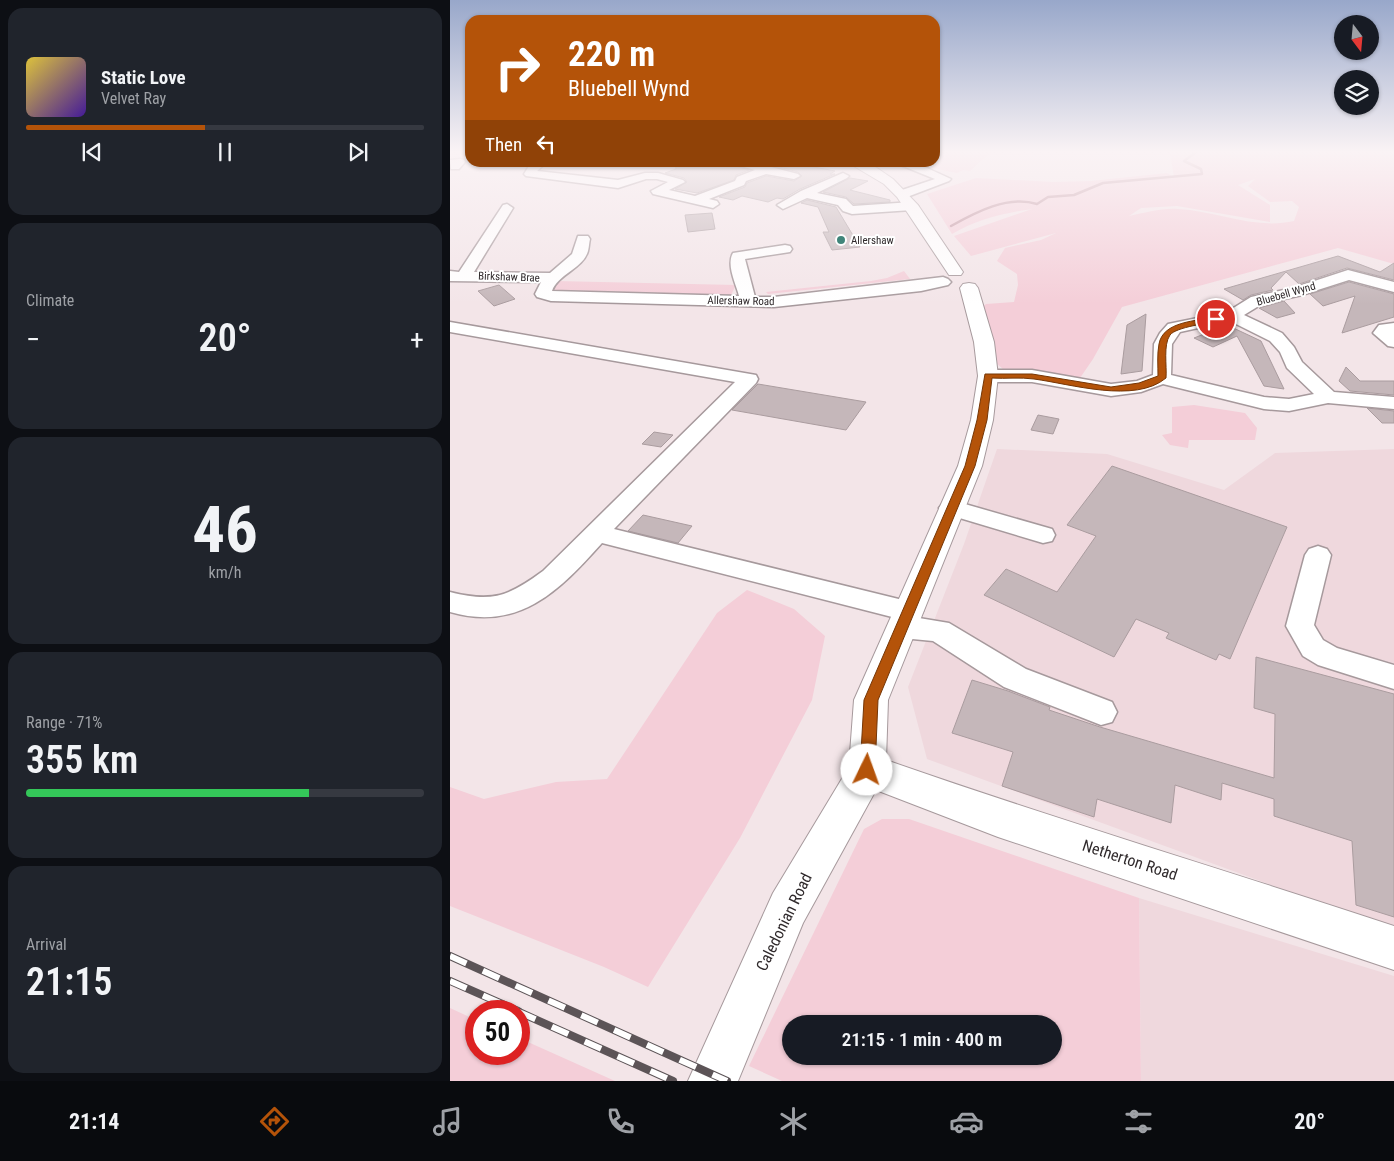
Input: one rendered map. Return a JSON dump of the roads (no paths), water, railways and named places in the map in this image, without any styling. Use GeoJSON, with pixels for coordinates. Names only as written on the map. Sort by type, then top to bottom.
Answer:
{"type":"FeatureCollection","features":[{"type":"Feature","properties":{"kind":"main road"},"geometry":{"type":"LineString","coordinates":[[867,770],[871,700],[906,619],[950,508],[970,466],[982,420],[988,376],[984,342],[944,258],[909,202]]}},
{"type":"Feature","properties":{"kind":"main road","name":"Netherton Road"},"geometry":{"type":"LineString","coordinates":[[867,770],[998,818],[1168,872],[1394,948]]}},
{"type":"Feature","properties":{"kind":"main road","name":"Caledonian Road"},"geometry":{"type":"LineString","coordinates":[[713,1081],[788,908],[867,770]]}},
{"type":"Feature","properties":{"kind":"street"},"geometry":{"type":"LineString","coordinates":[[706,202],[713,204]]}},
{"type":"Feature","properties":{"kind":"street"},"geometry":{"type":"LineString","coordinates":[[784,205],[789,202]]}},
{"type":"Feature","properties":{"kind":"street"},"geometry":{"type":"LineString","coordinates":[[842,202],[847,208],[852,210],[894,202]]}},
{"type":"Feature","properties":{"kind":"street","name":"Birkshaw Brae"},"geometry":{"type":"LineString","coordinates":[[457,276],[507,208]]}},
{"type":"Feature","properties":{"kind":"street"},"geometry":{"type":"LineString","coordinates":[[549,284],[580,252],[582,240]]}},
{"type":"Feature","properties":{"kind":"street"},"geometry":{"type":"LineString","coordinates":[[748,301],[738,265],[738,256],[745,253],[784,249]]}},
{"type":"Feature","properties":{"kind":"street","name":"Bluebell Wynd"},"geometry":{"type":"LineString","coordinates":[[1162,378],[1163,344],[1166,334],[1179,327],[1232,316],[1257,300],[1296,292],[1348,274],[1394,287]]}},
{"type":"Feature","properties":{"kind":"street","name":"Birkshaw Brae"},"geometry":{"type":"LineString","coordinates":[[457,276],[549,284]]}},
{"type":"Feature","properties":{"kind":"street","name":"Allershaw Road"},"geometry":{"type":"LineString","coordinates":[[549,284],[543,294],[551,296],[774,302],[921,286],[958,286]]}},
{"type":"Feature","properties":{"kind":"street"},"geometry":{"type":"LineString","coordinates":[[1232,316],[1276,337],[1288,351],[1294,364],[1328,397]]}},
{"type":"Feature","properties":{"kind":"street"},"geometry":{"type":"LineString","coordinates":[[450,327],[750,379],[595,533],[556,577],[531,594],[504,606],[469,607],[450,602]]}},
{"type":"Feature","properties":{"kind":"street"},"geometry":{"type":"LineString","coordinates":[[1394,328],[1385,329],[1382,333],[1394,342]]}},
{"type":"Feature","properties":{"kind":"street"},"geometry":{"type":"LineString","coordinates":[[988,376],[1032,376],[1111,390],[1141,386],[1162,378],[1264,403],[1289,405],[1328,397],[1394,403]]}},
{"type":"Feature","properties":{"kind":"street"},"geometry":{"type":"LineString","coordinates":[[950,508],[1042,535]]}},
{"type":"Feature","properties":{"kind":"street"},"geometry":{"type":"LineString","coordinates":[[595,533],[906,619],[939,632],[1015,678],[1101,712]]}},
{"type":"Feature","properties":{"kind":"street"},"geometry":{"type":"LineString","coordinates":[[1318,555],[1300,626],[1313,648],[1328,657],[1394,677]]}},
{"type":"Feature","properties":{"kind":"waterway"},"geometry":{"type":"LineString","coordinates":[[951,226],[992,206],[1010,202]]}},
{"type":"Feature","properties":{"kind":"waterway"},"geometry":{"type":"LineString","coordinates":[[1028,202],[1037,204],[1039,202]]}},
{"type":"Feature","properties":{"kind":"railway"},"geometry":{"type":"LineString","coordinates":[[450,956],[727,1081]]}},
{"type":"Feature","properties":{"kind":"railway"},"geometry":{"type":"LineString","coordinates":[[450,981],[493,1000]]}},
{"type":"Feature","properties":{"kind":"railway"},"geometry":{"type":"LineString","coordinates":[[530,1017],[673,1081]]}},
{"type":"Feature","properties":{"kind":"place","name":"Allershaw"},"geometry":{"type":"Point","coordinates":[841,240]}}]}
